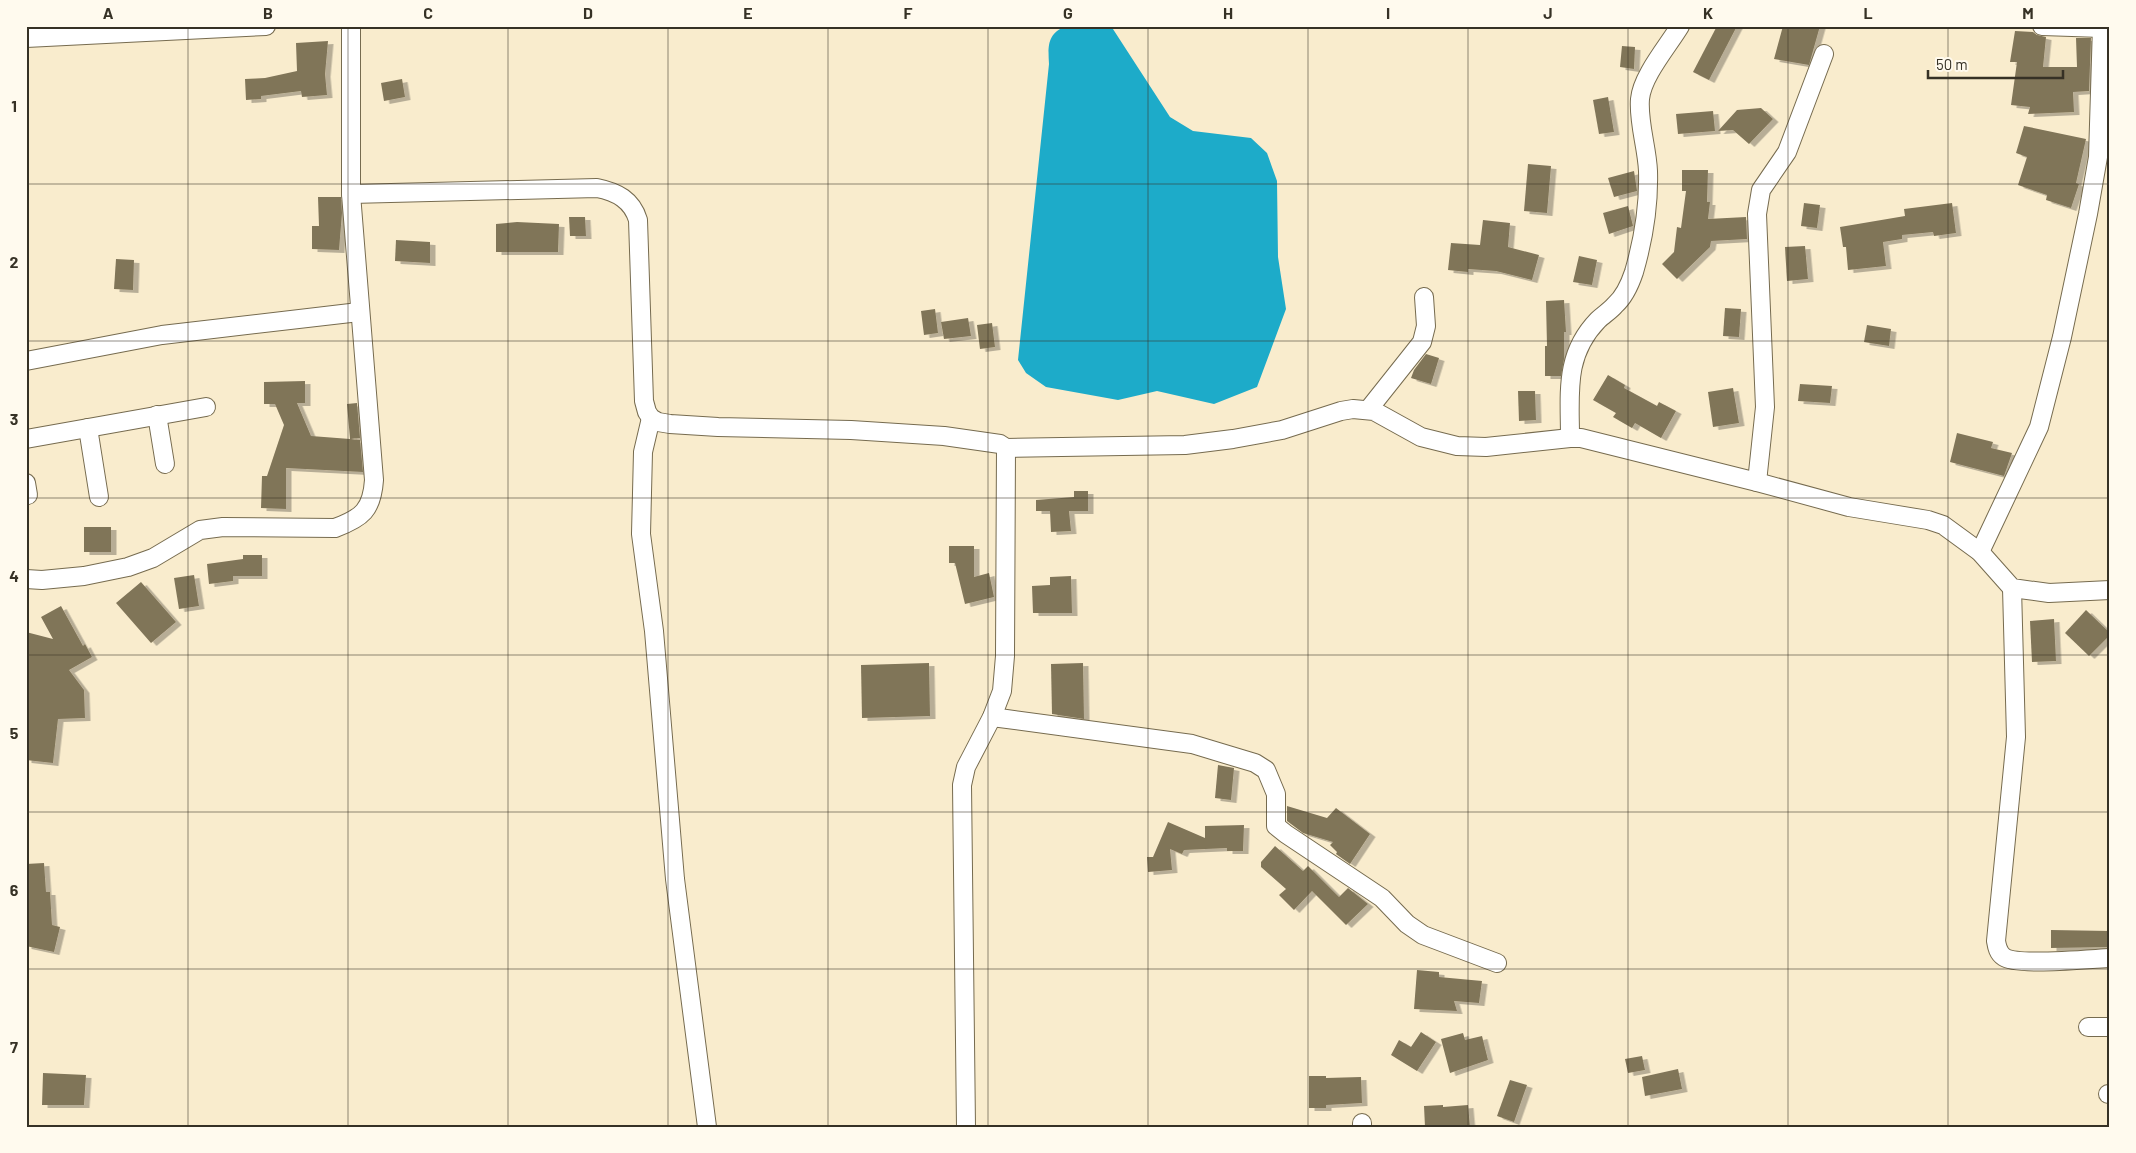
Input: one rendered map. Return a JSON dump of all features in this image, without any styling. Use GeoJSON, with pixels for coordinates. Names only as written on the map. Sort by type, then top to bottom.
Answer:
{"type":"FeatureCollection","features":[{"type":"Feature","properties":{"kind":"street"},"geometry":{"type":"LineString","coordinates":[[26,38],[266,26]]}},
{"type":"Feature","properties":{"kind":"street"},"geometry":{"type":"LineString","coordinates":[[26,579],[42,580],[84,576],[128,567],[153,558],[200,530],[223,527],[335,528],[350,523],[361,516],[373,496],[374,480],[351,194],[351,26]]}},
{"type":"Feature","properties":{"kind":"street"},"geometry":{"type":"LineString","coordinates":[[1570,438],[1570,376],[1573,359],[1582,341],[1598,320],[1617,304],[1628,288],[1640,243],[1647,203],[1648,170],[1640,99],[1644,81],[1680,26]]}},
{"type":"Feature","properties":{"kind":"street"},"geometry":{"type":"LineString","coordinates":[[1980,552],[2039,427],[2062,337],[2098,157],[2102,27],[2042,26]]}},
{"type":"Feature","properties":{"kind":"street"},"geometry":{"type":"LineString","coordinates":[[1757,482],[1764,407],[1757,214],[1761,190],[1787,152],[1824,54]]}},
{"type":"Feature","properties":{"kind":"street"},"geometry":{"type":"LineString","coordinates":[[351,194],[597,188],[613,191],[624,198],[632,206],[638,220],[644,401],[646,412],[658,422],[718,427],[851,430],[944,436],[1000,444],[1006,448],[1185,445],[1282,430],[1341,411],[1368,410],[1421,437],[1457,446],[1486,447],[1581,438],[1849,507],[1928,520],[1943,525],[1980,552],[2012,588],[2016,737],[1996,941],[1997,950],[2003,957],[2021,961],[2110,958]]}},
{"type":"Feature","properties":{"kind":"street"},"geometry":{"type":"LineString","coordinates":[[1368,410],[1422,342],[1426,326],[1424,297]]}},
{"type":"Feature","properties":{"kind":"street"},"geometry":{"type":"LineString","coordinates":[[26,361],[162,335],[360,312]]}},
{"type":"Feature","properties":{"kind":"street"},"geometry":{"type":"LineString","coordinates":[[26,439],[206,407]]}},
{"type":"Feature","properties":{"kind":"street"},"geometry":{"type":"LineString","coordinates":[[157,415],[165,464]]}},
{"type":"Feature","properties":{"kind":"street"},"geometry":{"type":"LineString","coordinates":[[651,418],[643,452],[641,534],[654,631],[675,879],[707,1127]]}},
{"type":"Feature","properties":{"kind":"street"},"geometry":{"type":"LineString","coordinates":[[88,428],[99,497]]}},
{"type":"Feature","properties":{"kind":"street"},"geometry":{"type":"LineString","coordinates":[[966,1127],[962,785],[966,767],[992,717],[1002,691],[1005,656],[1006,448]]}},
{"type":"Feature","properties":{"kind":"street"},"geometry":{"type":"LineString","coordinates":[[2012,588],[2049,593],[2110,590]]}},
{"type":"Feature","properties":{"kind":"street"},"geometry":{"type":"LineString","coordinates":[[992,717],[1192,744],[1256,763],[1266,770],[1276,794],[1276,826],[1382,898],[1407,924],[1423,935],[1497,963]]}},
{"type":"Feature","properties":{"kind":"street"},"geometry":{"type":"LineString","coordinates":[[2088,1027],[2110,1027]]}},
{"type":"Feature","properties":{"kind":"water"},"geometry":{"type":"Polygon","coordinates":[[[1066,26],[1111,26],[1170,117],[1193,131],[1251,138],[1267,153],[1277,181],[1278,257],[1286,309],[1257,387],[1214,404],[1157,391],[1118,400],[1046,387],[1026,373],[1018,360],[1049,64],[1049,46],[1055,33],[1066,26]]]}},
{"type":"Feature","properties":{"kind":"building"},"geometry":{"type":"Polygon","coordinates":[[[1717,26],[1737,26],[1709,80],[1693,72],[1717,26]]]}},
{"type":"Feature","properties":{"kind":"building"},"geometry":{"type":"Polygon","coordinates":[[[1783,26],[1820,26],[1809,65],[1774,59],[1783,26]]]}},
{"type":"Feature","properties":{"kind":"building"},"geometry":{"type":"Polygon","coordinates":[[[2015,31],[2033,32],[2046,37],[2043,67],[2077,67],[2076,38],[2091,38],[2089,91],[2073,92],[2074,112],[2028,114],[2030,107],[2011,105],[2017,62],[2010,62],[2015,31]]]}},
{"type":"Feature","properties":{"kind":"building"},"geometry":{"type":"Polygon","coordinates":[[[328,41],[325,74],[327,95],[302,97],[301,91],[261,96],[261,99],[246,100],[245,79],[265,78],[297,71],[296,43],[328,41]]]}},
{"type":"Feature","properties":{"kind":"building"},"geometry":{"type":"Polygon","coordinates":[[[1622,46],[1635,47],[1634,69],[1620,67],[1622,46]]]}},
{"type":"Feature","properties":{"kind":"building"},"geometry":{"type":"Polygon","coordinates":[[[402,79],[405,97],[384,101],[381,83],[402,79]]]}},
{"type":"Feature","properties":{"kind":"building"},"geometry":{"type":"Polygon","coordinates":[[[1608,97],[1614,132],[1599,134],[1593,100],[1608,97]]]}},
{"type":"Feature","properties":{"kind":"building"},"geometry":{"type":"Polygon","coordinates":[[[1761,108],[1773,119],[1749,144],[1733,130],[1718,131],[1737,110],[1761,108]]]}},
{"type":"Feature","properties":{"kind":"building"},"geometry":{"type":"Polygon","coordinates":[[[1713,111],[1715,131],[1678,134],[1676,114],[1713,111]]]}},
{"type":"Feature","properties":{"kind":"building"},"geometry":{"type":"Polygon","coordinates":[[[2024,126],[2086,139],[2076,183],[2079,184],[2071,208],[2046,200],[2047,195],[2018,185],[2027,157],[2016,153],[2024,126]]]}},
{"type":"Feature","properties":{"kind":"building"},"geometry":{"type":"Polygon","coordinates":[[[1528,164],[1551,166],[1547,213],[1524,211],[1528,164]]]}},
{"type":"Feature","properties":{"kind":"building"},"geometry":{"type":"Polygon","coordinates":[[[1682,170],[1708,170],[1707,202],[1710,202],[1708,219],[1746,217],[1747,239],[1711,241],[1710,247],[1677,279],[1662,264],[1674,252],[1677,227],[1681,228],[1686,191],[1682,191],[1682,170]]]}},
{"type":"Feature","properties":{"kind":"building"},"geometry":{"type":"Polygon","coordinates":[[[1634,171],[1637,191],[1614,197],[1608,178],[1634,171]]]}},
{"type":"Feature","properties":{"kind":"building"},"geometry":{"type":"Polygon","coordinates":[[[318,197],[341,197],[342,213],[339,250],[312,249],[312,226],[319,226],[318,197]]]}},
{"type":"Feature","properties":{"kind":"building"},"geometry":{"type":"Polygon","coordinates":[[[1804,203],[1820,205],[1817,228],[1801,226],[1804,203]]]}},
{"type":"Feature","properties":{"kind":"building"},"geometry":{"type":"Polygon","coordinates":[[[1952,203],[1956,233],[1934,236],[1933,232],[1902,235],[1902,239],[1883,242],[1886,266],[1848,270],[1846,247],[1843,247],[1840,227],[1905,216],[1904,209],[1952,203]]]}},
{"type":"Feature","properties":{"kind":"building"},"geometry":{"type":"Polygon","coordinates":[[[1628,206],[1633,226],[1609,234],[1603,213],[1628,206]]]}},
{"type":"Feature","properties":{"kind":"building"},"geometry":{"type":"Polygon","coordinates":[[[569,217],[585,217],[586,236],[570,236],[569,217]]]}},
{"type":"Feature","properties":{"kind":"building"},"geometry":{"type":"Polygon","coordinates":[[[1483,220],[1510,223],[1508,247],[1539,255],[1532,280],[1496,271],[1468,269],[1468,272],[1448,270],[1451,243],[1480,245],[1483,220]]]}},
{"type":"Feature","properties":{"kind":"building"},"geometry":{"type":"Polygon","coordinates":[[[517,222],[559,224],[558,252],[496,252],[496,224],[517,222]]]}},
{"type":"Feature","properties":{"kind":"building"},"geometry":{"type":"Polygon","coordinates":[[[396,240],[430,242],[430,263],[395,261],[396,240]]]}},
{"type":"Feature","properties":{"kind":"building"},"geometry":{"type":"Polygon","coordinates":[[[1805,246],[1808,279],[1787,281],[1785,247],[1805,246]]]}},
{"type":"Feature","properties":{"kind":"building"},"geometry":{"type":"Polygon","coordinates":[[[1579,256],[1597,260],[1592,285],[1573,282],[1579,256]]]}},
{"type":"Feature","properties":{"kind":"building"},"geometry":{"type":"Polygon","coordinates":[[[116,259],[134,260],[133,290],[114,289],[116,259]]]}},
{"type":"Feature","properties":{"kind":"building"},"geometry":{"type":"Polygon","coordinates":[[[1564,300],[1566,332],[1564,332],[1564,359],[1561,376],[1545,376],[1545,346],[1547,346],[1546,301],[1564,300]]]}},
{"type":"Feature","properties":{"kind":"building"},"geometry":{"type":"Polygon","coordinates":[[[1725,308],[1741,309],[1739,337],[1723,336],[1725,308]]]}},
{"type":"Feature","properties":{"kind":"building"},"geometry":{"type":"Polygon","coordinates":[[[935,309],[938,333],[924,335],[921,311],[935,309]]]}},
{"type":"Feature","properties":{"kind":"building"},"geometry":{"type":"Polygon","coordinates":[[[968,318],[971,336],[944,339],[941,322],[968,318]]]}},
{"type":"Feature","properties":{"kind":"building"},"geometry":{"type":"Polygon","coordinates":[[[992,323],[995,347],[980,349],[977,325],[992,323]]]}},
{"type":"Feature","properties":{"kind":"building"},"geometry":{"type":"Polygon","coordinates":[[[1867,325],[1891,329],[1889,346],[1864,342],[1867,325]]]}},
{"type":"Feature","properties":{"kind":"building"},"geometry":{"type":"Polygon","coordinates":[[[1426,354],[1439,358],[1431,384],[1411,378],[1414,370],[1426,354]]]}},
{"type":"Feature","properties":{"kind":"building"},"geometry":{"type":"Polygon","coordinates":[[[1608,375],[1625,385],[1624,388],[1657,406],[1659,402],[1676,411],[1661,438],[1635,423],[1632,428],[1613,417],[1616,413],[1593,400],[1608,375]]]}},
{"type":"Feature","properties":{"kind":"building"},"geometry":{"type":"Polygon","coordinates":[[[305,381],[305,403],[297,403],[311,436],[350,439],[347,404],[357,403],[360,438],[351,439],[360,440],[363,472],[286,468],[286,509],[261,508],[262,476],[267,476],[284,425],[275,404],[264,404],[264,382],[305,381]]]}},
{"type":"Feature","properties":{"kind":"building"},"geometry":{"type":"Polygon","coordinates":[[[1800,384],[1832,386],[1830,403],[1798,401],[1800,384]]]}},
{"type":"Feature","properties":{"kind":"building"},"geometry":{"type":"Polygon","coordinates":[[[1733,388],[1739,423],[1713,427],[1708,392],[1733,388]]]}},
{"type":"Feature","properties":{"kind":"building"},"geometry":{"type":"Polygon","coordinates":[[[1518,391],[1535,391],[1536,420],[1519,421],[1518,391]]]}},
{"type":"Feature","properties":{"kind":"building"},"geometry":{"type":"Polygon","coordinates":[[[1957,433],[1993,442],[1991,448],[2012,453],[2004,476],[1950,462],[1957,433]]]}},
{"type":"Feature","properties":{"kind":"building"},"geometry":{"type":"Polygon","coordinates":[[[1074,491],[1088,491],[1088,511],[1069,511],[1071,531],[1051,532],[1050,511],[1036,511],[1036,500],[1074,497],[1074,491]]]}},
{"type":"Feature","properties":{"kind":"building"},"geometry":{"type":"Polygon","coordinates":[[[84,527],[111,527],[111,552],[84,552],[84,527]]]}},
{"type":"Feature","properties":{"kind":"building"},"geometry":{"type":"Polygon","coordinates":[[[949,546],[974,546],[974,577],[989,573],[994,597],[965,604],[955,563],[949,563],[949,546]]]}},
{"type":"Feature","properties":{"kind":"building"},"geometry":{"type":"Polygon","coordinates":[[[243,555],[262,555],[262,576],[233,576],[233,581],[209,584],[207,564],[243,559],[243,555]]]}},
{"type":"Feature","properties":{"kind":"building"},"geometry":{"type":"Polygon","coordinates":[[[194,575],[199,606],[179,609],[174,578],[194,575]]]}},
{"type":"Feature","properties":{"kind":"building"},"geometry":{"type":"Polygon","coordinates":[[[1071,576],[1072,613],[1033,613],[1032,586],[1050,585],[1050,577],[1071,576]]]}},
{"type":"Feature","properties":{"kind":"building"},"geometry":{"type":"Polygon","coordinates":[[[141,582],[176,622],[151,643],[116,603],[141,582]]]}},
{"type":"Feature","properties":{"kind":"building"},"geometry":{"type":"Polygon","coordinates":[[[61,606],[83,646],[85,644],[92,657],[69,670],[84,690],[85,718],[58,719],[53,763],[26,760],[26,632],[53,639],[41,617],[61,606]]]}},
{"type":"Feature","properties":{"kind":"building"},"geometry":{"type":"Polygon","coordinates":[[[2086,610],[2110,633],[2089,656],[2065,633],[2086,610]]]}},
{"type":"Feature","properties":{"kind":"building"},"geometry":{"type":"Polygon","coordinates":[[[2054,619],[2056,661],[2032,662],[2030,621],[2054,619]]]}},
{"type":"Feature","properties":{"kind":"building"},"geometry":{"type":"Polygon","coordinates":[[[929,663],[930,716],[862,718],[861,665],[929,663]]]}},
{"type":"Feature","properties":{"kind":"building"},"geometry":{"type":"Polygon","coordinates":[[[1083,663],[1084,719],[1052,714],[1051,664],[1083,663]]]}},
{"type":"Feature","properties":{"kind":"building"},"geometry":{"type":"Polygon","coordinates":[[[1218,765],[1234,768],[1231,800],[1215,798],[1218,765]]]}},
{"type":"Feature","properties":{"kind":"building"},"geometry":{"type":"Polygon","coordinates":[[[1287,806],[1327,818],[1336,808],[1370,834],[1350,864],[1336,854],[1337,852],[1330,845],[1333,842],[1303,833],[1287,821],[1287,806]]]}},
{"type":"Feature","properties":{"kind":"building"},"geometry":{"type":"Polygon","coordinates":[[[1168,822],[1205,838],[1205,826],[1244,825],[1243,851],[1227,851],[1227,848],[1184,850],[1182,854],[1170,849],[1172,870],[1148,872],[1147,857],[1153,857],[1168,822]]]}},
{"type":"Feature","properties":{"kind":"building"},"geometry":{"type":"Polygon","coordinates":[[[1275,846],[1303,871],[1308,866],[1339,897],[1348,888],[1368,904],[1346,925],[1312,891],[1294,910],[1279,895],[1286,889],[1261,867],[1261,862],[1275,846]]]}},
{"type":"Feature","properties":{"kind":"building"},"geometry":{"type":"Polygon","coordinates":[[[44,863],[46,892],[50,892],[52,925],[60,927],[54,952],[26,946],[26,864],[44,863]]]}},
{"type":"Feature","properties":{"kind":"building"},"geometry":{"type":"Polygon","coordinates":[[[2051,930],[2110,931],[2110,947],[2051,948],[2051,930]]]}},
{"type":"Feature","properties":{"kind":"building"},"geometry":{"type":"Polygon","coordinates":[[[1417,970],[1439,972],[1439,977],[1482,981],[1479,1003],[1454,1001],[1457,1011],[1414,1009],[1417,970]]]}},
{"type":"Feature","properties":{"kind":"building"},"geometry":{"type":"Polygon","coordinates":[[[1421,1032],[1436,1042],[1417,1071],[1391,1055],[1399,1040],[1411,1047],[1421,1032]]]}},
{"type":"Feature","properties":{"kind":"building"},"geometry":{"type":"Polygon","coordinates":[[[1463,1033],[1465,1040],[1482,1036],[1488,1060],[1450,1073],[1441,1039],[1463,1033]]]}},
{"type":"Feature","properties":{"kind":"building"},"geometry":{"type":"Polygon","coordinates":[[[1642,1056],[1645,1070],[1628,1073],[1625,1059],[1642,1056]]]}},
{"type":"Feature","properties":{"kind":"building"},"geometry":{"type":"Polygon","coordinates":[[[1678,1069],[1682,1089],[1645,1096],[1642,1077],[1678,1069]]]}},
{"type":"Feature","properties":{"kind":"building"},"geometry":{"type":"Polygon","coordinates":[[[43,1073],[86,1075],[84,1105],[42,1105],[43,1073]]]}},
{"type":"Feature","properties":{"kind":"building"},"geometry":{"type":"Polygon","coordinates":[[[1309,1076],[1326,1076],[1326,1078],[1361,1077],[1362,1103],[1326,1105],[1326,1108],[1309,1108],[1309,1076]]]}},
{"type":"Feature","properties":{"kind":"building"},"geometry":{"type":"Polygon","coordinates":[[[1510,1080],[1527,1085],[1514,1122],[1497,1116],[1510,1080]]]}},
{"type":"Feature","properties":{"kind":"building"},"geometry":{"type":"Polygon","coordinates":[[[1443,1105],[1443,1107],[1468,1105],[1470,1127],[1425,1127],[1424,1106],[1443,1105]]]}}]}
